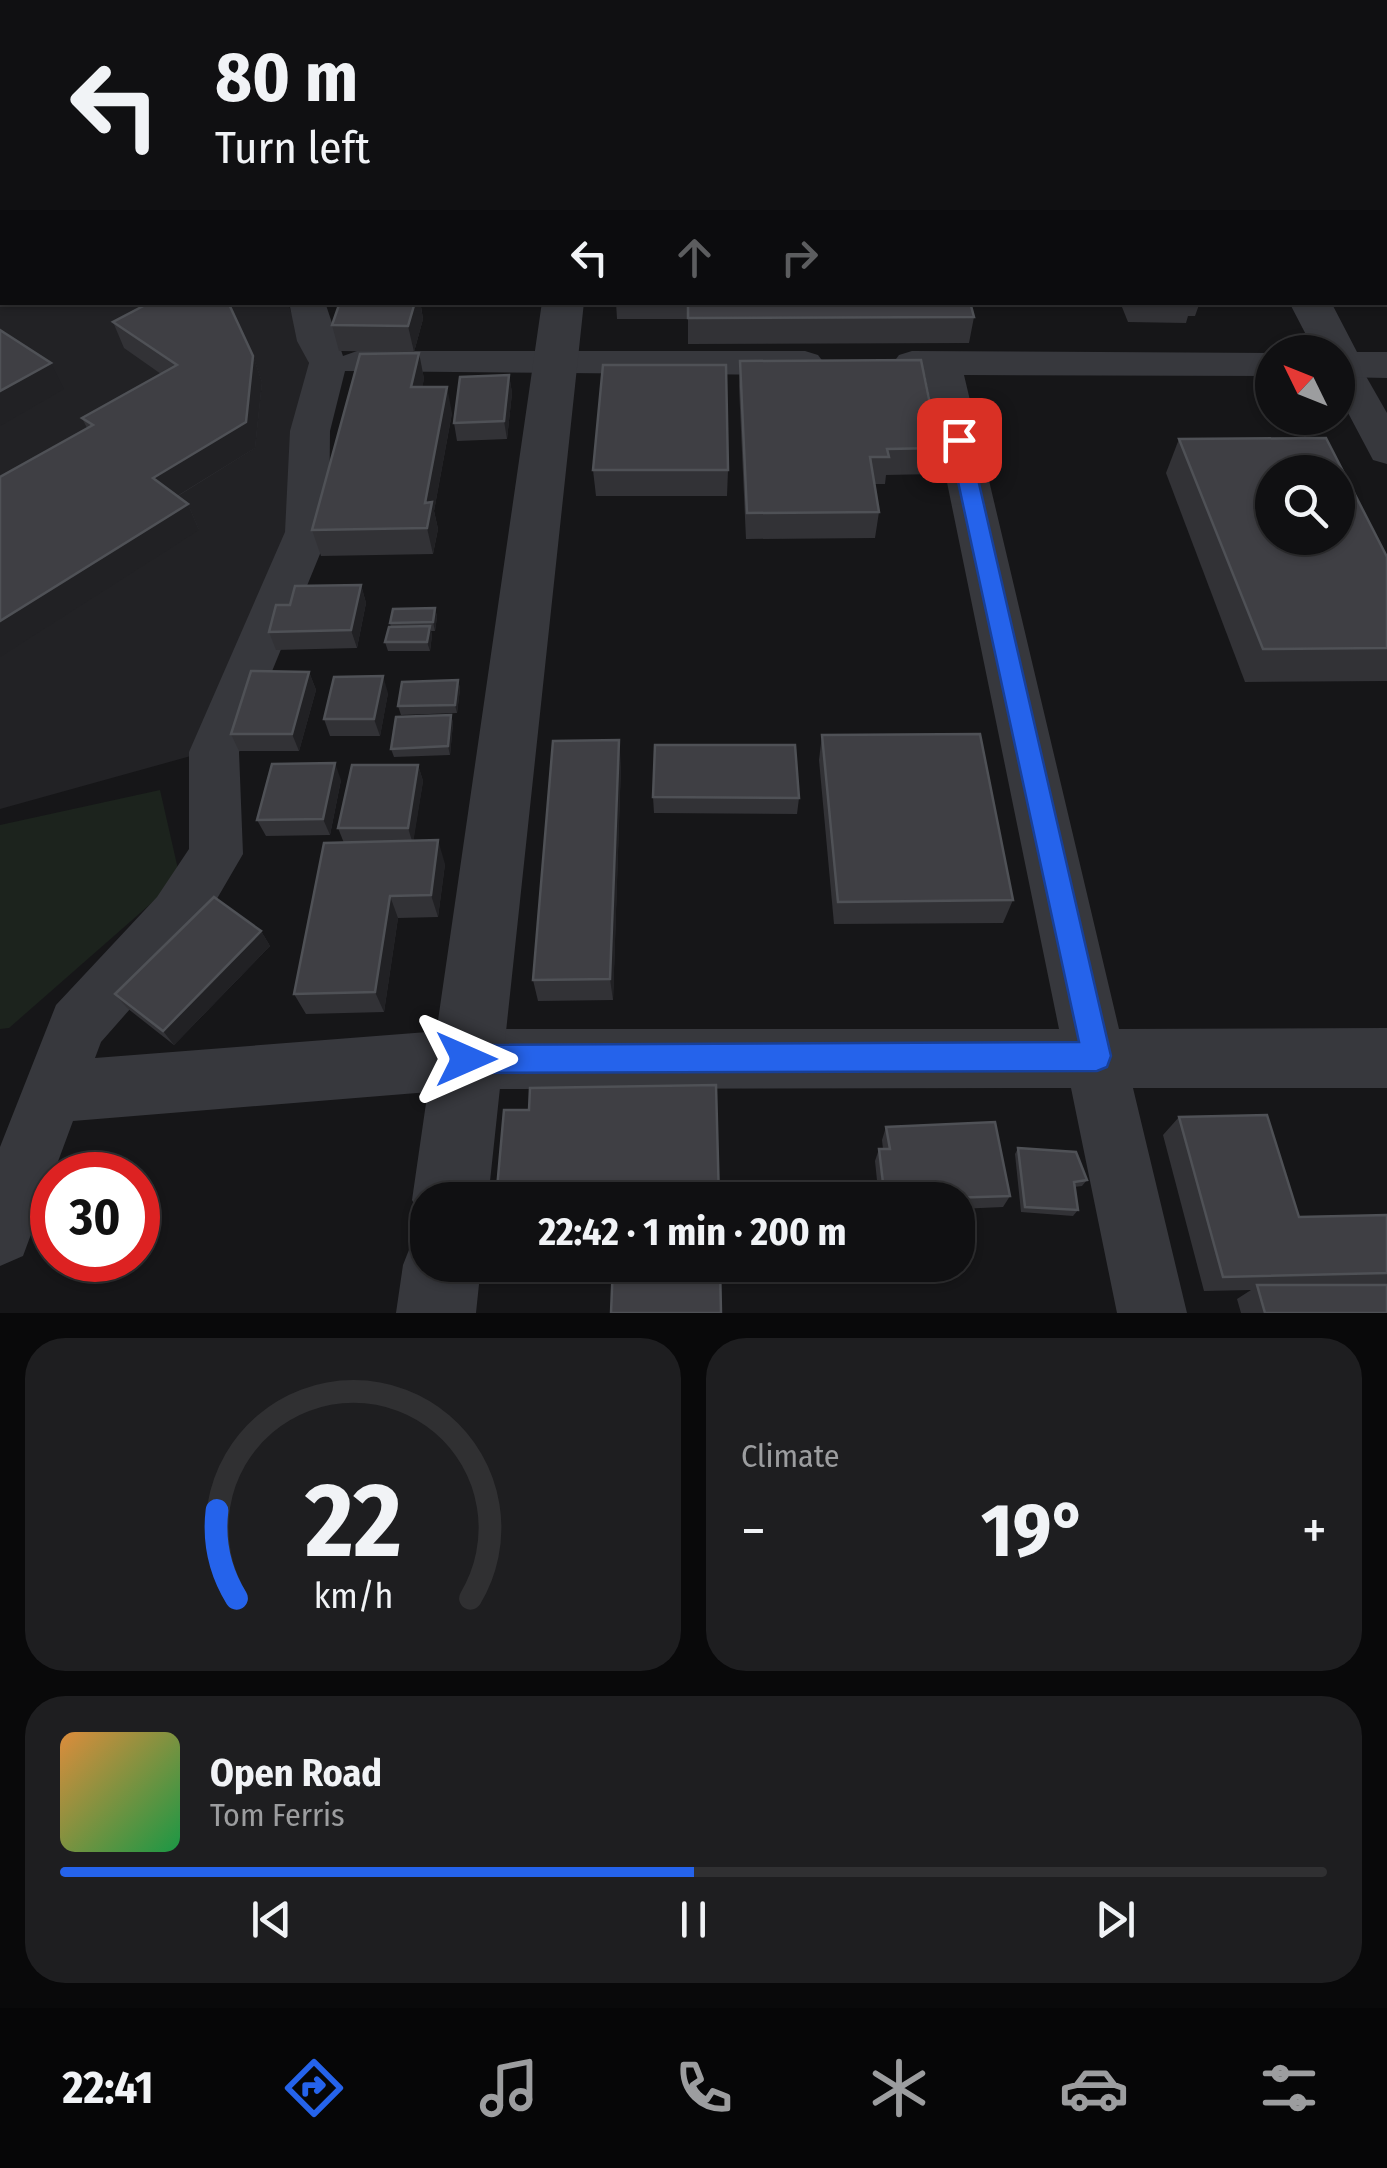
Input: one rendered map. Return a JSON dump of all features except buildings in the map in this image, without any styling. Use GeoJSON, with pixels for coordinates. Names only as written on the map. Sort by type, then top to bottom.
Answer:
{"type":"FeatureCollection","features":[{"type":"Feature","properties":{"kind":"street"},"geometry":{"type":"LineString","coordinates":[[0,1233],[86,1010],[177,915],[216,854],[214,752],[307,532],[310,431],[328,363],[316,341],[307,305]]}},
{"type":"Feature","properties":{"kind":"street"},"geometry":{"type":"LineString","coordinates":[[452,1182],[563,305]]}},
{"type":"Feature","properties":{"kind":"street"},"geometry":{"type":"LineString","coordinates":[[1311,305],[1326,335]]}},
{"type":"Feature","properties":{"kind":"street"},"geometry":{"type":"LineString","coordinates":[[1355,361],[1387,365]]}},
{"type":"Feature","properties":{"kind":"street"},"geometry":{"type":"LineString","coordinates":[[328,363],[845,364]]}},
{"type":"Feature","properties":{"kind":"street"},"geometry":{"type":"LineString","coordinates":[[884,364],[1255,364]]}},
{"type":"Feature","properties":{"kind":"street"},"geometry":{"type":"LineString","coordinates":[[942,364],[1152,1313]]}},
{"type":"Feature","properties":{"kind":"street"},"geometry":{"type":"LineString","coordinates":[[1355,391],[1387,451]]}},
{"type":"Feature","properties":{"kind":"street"},"geometry":{"type":"LineString","coordinates":[[55,1092],[466,1059],[1387,1058]]}},
{"type":"Feature","properties":{"kind":"street"},"geometry":{"type":"LineString","coordinates":[[436,1313],[440,1282]]}},
{"type":"Feature","properties":{"kind":"shaded area"},"geometry":{"type":"Polygon","coordinates":[[[0,305],[289,305],[313,375],[295,528],[198,754],[0,809],[0,305]]]}},
{"type":"Feature","properties":{"kind":"shaded area"},"geometry":{"type":"Polygon","coordinates":[[[160,790],[180,878],[9,1028],[0,1029],[0,825],[160,790]]]}},
{"type":"Feature","properties":{"kind":"route"},"geometry":{"type":"LineString","coordinates":[[466,1059],[1097,1056],[959,440]]}}]}
